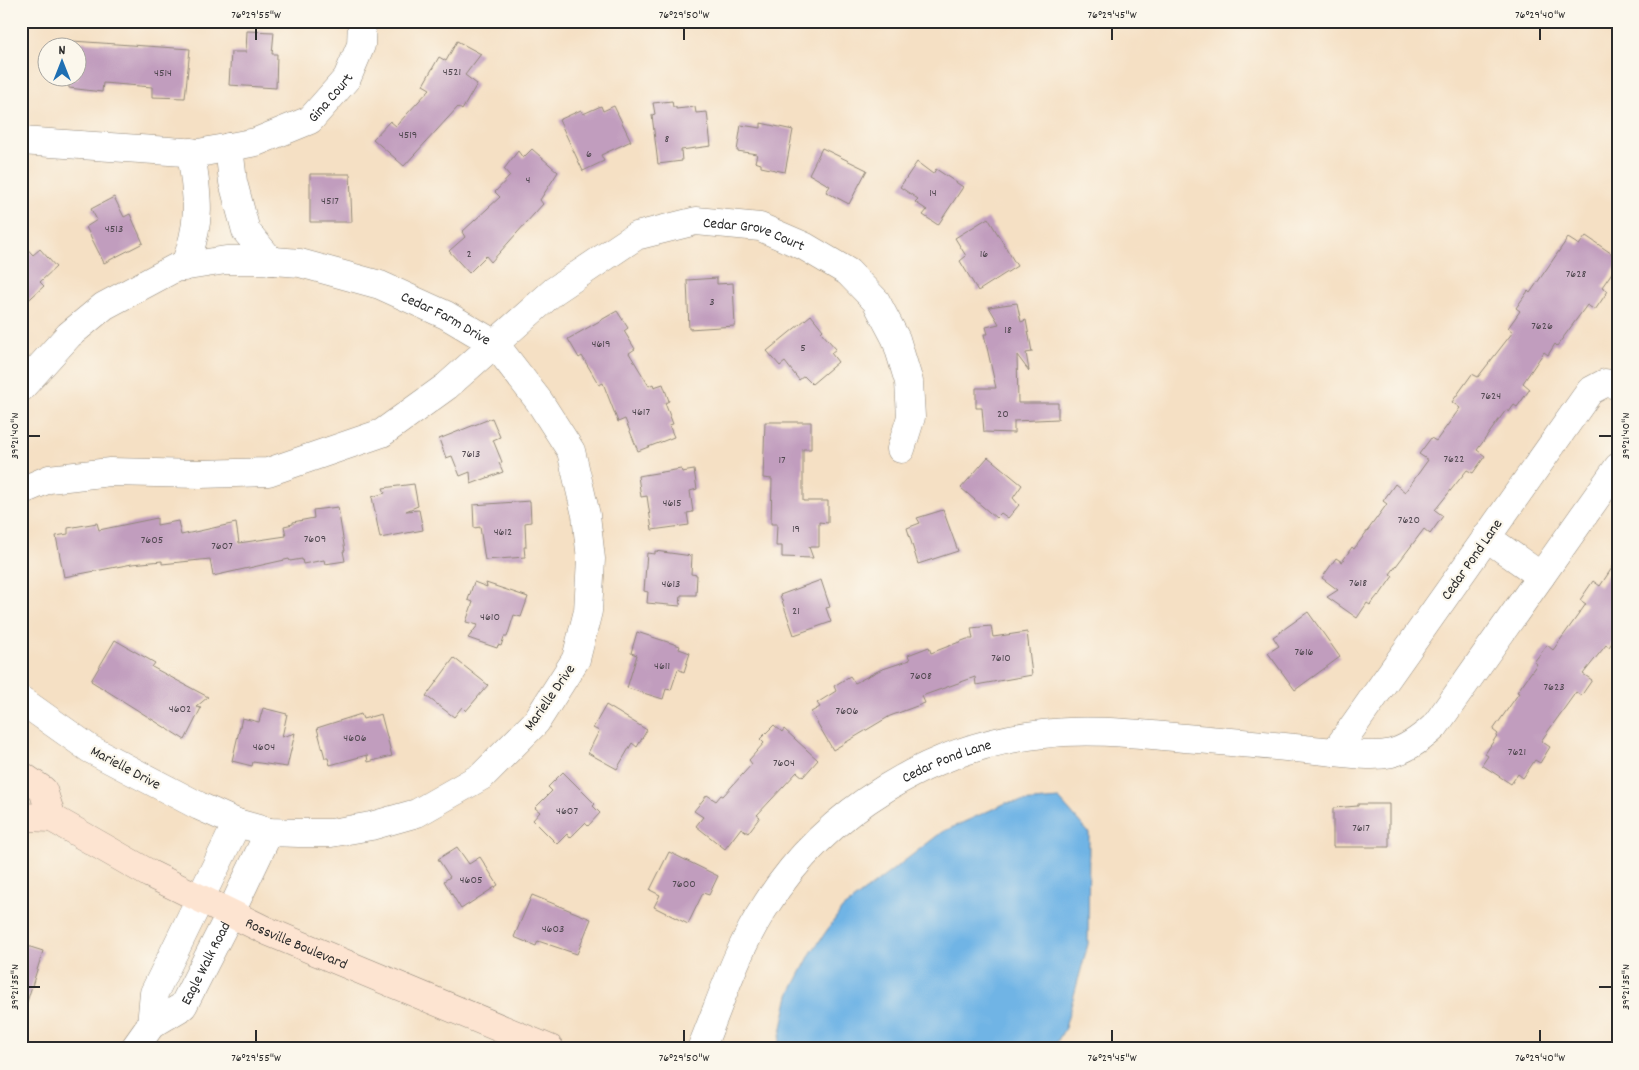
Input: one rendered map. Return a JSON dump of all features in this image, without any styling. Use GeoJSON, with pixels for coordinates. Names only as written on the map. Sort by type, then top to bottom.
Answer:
{"type":"FeatureCollection","features":[{"type":"Feature","properties":{"kind":"main road"},"geometry":{"type":"LineString","coordinates":[[21,776],[43,790],[52,818]]}},
{"type":"Feature","properties":{"kind":"main road","name":"Rossville Boulevard"},"geometry":{"type":"LineString","coordinates":[[21,817],[52,818],[199,899],[230,914],[302,947],[550,1049]]}},
{"type":"Feature","properties":{"kind":"street","name":"Gina Court"},"geometry":{"type":"LineString","coordinates":[[21,141],[191,152],[256,142],[310,120],[347,78],[361,45],[362,21]]}},
{"type":"Feature","properties":{"kind":"street"},"geometry":{"type":"LineString","coordinates":[[229,147],[233,182],[246,231],[270,260]]}},
{"type":"Feature","properties":{"kind":"street"},"geometry":{"type":"LineString","coordinates":[[184,267],[195,240],[198,197],[191,152]]}},
{"type":"Feature","properties":{"kind":"street","name":"Cedar Grove Court"},"geometry":{"type":"LineString","coordinates":[[495,344],[554,292],[636,236],[696,221],[760,227],[804,246],[848,272],[876,301],[896,340],[909,382],[911,417],[901,449]]}},
{"type":"Feature","properties":{"kind":"street","name":"Cedar Farm Drive"},"geometry":{"type":"LineString","coordinates":[[21,388],[69,335],[104,306],[175,268],[226,260],[270,260],[300,263],[380,285],[446,315],[495,344],[447,386],[382,433],[268,472],[200,474],[110,472],[49,479],[21,491]]}},
{"type":"Feature","properties":{"kind":"street","name":"Marielle Drive"},"geometry":{"type":"LineString","coordinates":[[21,700],[90,749],[199,806],[237,823],[269,832],[331,833],[371,826],[417,813],[482,776],[536,722],[576,659],[588,611],[591,559],[586,515],[571,451],[539,401],[495,344]]}},
{"type":"Feature","properties":{"kind":"street","name":"Cedar Pond Lane"},"geometry":{"type":"LineString","coordinates":[[1335,752],[1590,392],[1604,383],[1618,385]]}},
{"type":"Feature","properties":{"kind":"street","name":"Cedar Pond Lane"},"geometry":{"type":"LineString","coordinates":[[701,1049],[750,933],[766,904],[787,876],[843,818],[880,792],[918,770],[958,752],[1000,741],[1043,734],[1085,732],[1124,732],[1373,756],[1391,754],[1406,749],[1435,726],[1618,467]]}},
{"type":"Feature","properties":{"kind":"street"},"geometry":{"type":"LineString","coordinates":[[1486,537],[1541,576]]}},
{"type":"Feature","properties":{"kind":"street"},"geometry":{"type":"LineString","coordinates":[[199,899],[237,823]]}},
{"type":"Feature","properties":{"kind":"street"},"geometry":{"type":"LineString","coordinates":[[230,914],[269,832]]}},
{"type":"Feature","properties":{"kind":"street","name":"Eagle Walk Road"},"geometry":{"type":"LineString","coordinates":[[151,1025],[154,993],[199,899]]}},
{"type":"Feature","properties":{"kind":"street","name":"Eagle Walk Road"},"geometry":{"type":"LineString","coordinates":[[134,1049],[151,1025],[183,1006],[230,914]]}},
{"type":"Feature","properties":{"kind":"water"},"geometry":{"type":"Polygon","coordinates":[[[1059,799],[1089,833],[1088,944],[1065,1028],[1053,1049],[785,1049],[778,1046],[789,995],[811,953],[842,909],[942,832],[1006,803],[1059,799]]]}},
{"type":"Feature","properties":{"kind":"building"},"geometry":{"type":"Polygon","coordinates":[[[247,31],[274,32],[272,54],[277,54],[276,88],[229,85],[231,52],[246,52],[247,31]]]}},
{"type":"Feature","properties":{"kind":"building"},"geometry":{"type":"Polygon","coordinates":[[[457,41],[481,54],[465,75],[477,84],[462,110],[458,107],[404,166],[373,139],[390,121],[396,126],[430,89],[423,85],[439,57],[446,61],[457,41]]]}},
{"type":"Feature","properties":{"kind":"building"},"geometry":{"type":"Polygon","coordinates":[[[88,42],[190,49],[185,98],[152,97],[152,87],[103,83],[102,92],[69,88],[88,88],[88,42]]]}},
{"type":"Feature","properties":{"kind":"building"},"geometry":{"type":"Polygon","coordinates":[[[672,101],[673,107],[676,107],[676,109],[695,107],[696,113],[707,112],[711,146],[681,150],[682,161],[658,164],[652,115],[655,114],[653,103],[672,101]]]}},
{"type":"Feature","properties":{"kind":"building"},"geometry":{"type":"Polygon","coordinates":[[[601,106],[603,111],[614,106],[631,141],[601,155],[604,161],[583,171],[559,120],[581,110],[583,114],[601,106]]]}},
{"type":"Feature","properties":{"kind":"building"},"geometry":{"type":"Polygon","coordinates":[[[761,123],[793,130],[785,172],[761,167],[761,164],[755,162],[757,154],[737,151],[741,125],[761,128],[761,123]]]}},
{"type":"Feature","properties":{"kind":"building"},"geometry":{"type":"Polygon","coordinates":[[[822,148],[867,170],[849,204],[826,192],[830,186],[809,174],[822,148]]]}},
{"type":"Feature","properties":{"kind":"building"},"geometry":{"type":"Polygon","coordinates":[[[532,149],[558,172],[540,200],[543,204],[491,262],[486,256],[469,273],[449,251],[465,237],[462,232],[500,197],[495,192],[510,176],[504,169],[518,151],[523,158],[532,149]]]}},
{"type":"Feature","properties":{"kind":"building"},"geometry":{"type":"Polygon","coordinates":[[[917,162],[933,174],[936,169],[963,187],[938,225],[923,215],[927,210],[915,202],[918,199],[900,187],[917,162]]]}},
{"type":"Feature","properties":{"kind":"building"},"geometry":{"type":"Polygon","coordinates":[[[310,174],[350,174],[352,222],[310,222],[310,174]]]}},
{"type":"Feature","properties":{"kind":"building"},"geometry":{"type":"Polygon","coordinates":[[[114,197],[124,217],[130,214],[143,243],[104,263],[86,227],[97,220],[91,209],[114,197]]]}},
{"type":"Feature","properties":{"kind":"building"},"geometry":{"type":"Polygon","coordinates":[[[988,218],[1017,266],[978,291],[960,261],[966,256],[955,238],[988,218]]]}},
{"type":"Feature","properties":{"kind":"building"},"geometry":{"type":"Polygon","coordinates":[[[1586,236],[1618,258],[1618,264],[1602,287],[1608,291],[1595,310],[1587,305],[1557,346],[1555,344],[1548,355],[1544,352],[1523,383],[1530,389],[1517,407],[1514,405],[1509,412],[1506,410],[1477,450],[1485,456],[1473,473],[1467,470],[1435,510],[1443,516],[1430,534],[1424,529],[1390,574],[1393,576],[1379,596],[1370,605],[1367,603],[1357,618],[1327,597],[1338,590],[1322,578],[1336,558],[1342,562],[1352,547],[1354,549],[1387,504],[1383,501],[1395,484],[1405,492],[1428,460],[1419,454],[1431,438],[1436,441],[1460,408],[1452,402],[1472,374],[1478,377],[1513,332],[1508,328],[1520,311],[1516,308],[1528,291],[1530,293],[1568,238],[1579,245],[1586,236]]]}},
{"type":"Feature","properties":{"kind":"building"},"geometry":{"type":"Polygon","coordinates":[[[21,242],[33,255],[40,249],[56,267],[40,282],[44,286],[21,307],[21,242]]]}},
{"type":"Feature","properties":{"kind":"building"},"geometry":{"type":"Polygon","coordinates":[[[717,278],[717,284],[733,283],[735,326],[689,329],[687,280],[717,278]]]}},
{"type":"Feature","properties":{"kind":"building"},"geometry":{"type":"Polygon","coordinates":[[[1017,303],[1021,322],[1026,320],[1032,352],[1026,353],[1029,371],[1017,355],[1018,403],[1058,403],[1058,419],[1014,421],[1014,433],[984,432],[982,408],[976,408],[976,388],[996,388],[984,334],[988,334],[986,327],[999,324],[989,307],[1017,303]]]}},
{"type":"Feature","properties":{"kind":"building"},"geometry":{"type":"Polygon","coordinates":[[[617,311],[628,328],[624,331],[635,349],[629,353],[649,386],[653,384],[654,387],[663,384],[669,401],[665,403],[673,424],[669,425],[674,437],[638,451],[625,419],[618,422],[603,383],[599,385],[582,356],[579,358],[568,339],[617,311]]]}},
{"type":"Feature","properties":{"kind":"building"},"geometry":{"type":"Polygon","coordinates":[[[811,315],[823,330],[821,332],[836,349],[831,353],[838,362],[812,384],[804,376],[799,380],[785,362],[780,366],[767,351],[811,315]]]}},
{"type":"Feature","properties":{"kind":"building"},"geometry":{"type":"Polygon","coordinates":[[[492,418],[500,437],[493,440],[502,462],[499,463],[503,472],[471,484],[470,472],[460,476],[452,456],[446,458],[439,439],[492,418]]]}},
{"type":"Feature","properties":{"kind":"building"},"geometry":{"type":"Polygon","coordinates":[[[765,422],[811,422],[811,449],[803,449],[803,501],[828,501],[828,523],[819,522],[819,547],[809,547],[813,558],[782,557],[782,546],[776,546],[777,524],[771,524],[772,479],[763,478],[765,422]]]}},
{"type":"Feature","properties":{"kind":"building"},"geometry":{"type":"Polygon","coordinates":[[[988,457],[1022,485],[1013,498],[1019,505],[1008,518],[1001,513],[996,518],[961,488],[988,457]]]}},
{"type":"Feature","properties":{"kind":"building"},"geometry":{"type":"Polygon","coordinates":[[[681,469],[682,472],[694,470],[697,489],[690,491],[693,512],[687,513],[689,525],[652,530],[647,496],[641,497],[638,476],[681,469]]]}},
{"type":"Feature","properties":{"kind":"building"},"geometry":{"type":"Polygon","coordinates":[[[414,484],[418,506],[406,511],[419,510],[423,530],[380,538],[372,497],[385,493],[383,488],[414,484]]]}},
{"type":"Feature","properties":{"kind":"building"},"geometry":{"type":"Polygon","coordinates":[[[530,501],[531,522],[525,523],[525,557],[485,560],[480,527],[474,528],[473,505],[530,501]]]}},
{"type":"Feature","properties":{"kind":"building"},"geometry":{"type":"Polygon","coordinates":[[[338,507],[345,561],[325,564],[324,560],[303,564],[302,559],[290,561],[289,559],[213,576],[210,559],[162,564],[162,561],[132,564],[64,577],[56,536],[68,534],[68,528],[97,523],[99,530],[157,518],[157,525],[178,521],[181,535],[236,523],[239,543],[286,536],[284,526],[293,524],[293,522],[314,518],[313,510],[338,507]]]}},
{"type":"Feature","properties":{"kind":"building"},"geometry":{"type":"Polygon","coordinates":[[[943,510],[958,551],[918,564],[907,528],[920,523],[917,518],[943,510]]]}},
{"type":"Feature","properties":{"kind":"building"},"geometry":{"type":"Polygon","coordinates":[[[655,551],[692,556],[691,574],[697,575],[696,595],[681,595],[680,606],[647,603],[648,592],[644,591],[647,553],[655,554],[655,551]]]}},
{"type":"Feature","properties":{"kind":"building"},"geometry":{"type":"Polygon","coordinates":[[[1618,559],[1618,634],[1609,647],[1606,645],[1583,674],[1592,680],[1581,696],[1576,692],[1541,741],[1550,747],[1540,763],[1535,760],[1523,778],[1518,774],[1511,784],[1482,765],[1488,756],[1485,754],[1498,734],[1493,730],[1537,664],[1534,662],[1547,645],[1553,650],[1586,604],[1580,600],[1593,581],[1600,586],[1618,559]]]}},
{"type":"Feature","properties":{"kind":"building"},"geometry":{"type":"Polygon","coordinates":[[[821,580],[830,607],[826,608],[831,622],[794,635],[780,595],[821,580]]]}},
{"type":"Feature","properties":{"kind":"building"},"geometry":{"type":"Polygon","coordinates":[[[474,582],[487,587],[486,583],[528,597],[521,617],[514,615],[507,637],[504,637],[501,646],[498,645],[497,648],[468,638],[478,625],[466,622],[473,602],[468,600],[474,582]]]}},
{"type":"Feature","properties":{"kind":"building"},"geometry":{"type":"Polygon","coordinates":[[[1308,612],[1340,657],[1295,690],[1268,653],[1279,646],[1273,637],[1308,612]]]}},
{"type":"Feature","properties":{"kind":"building"},"geometry":{"type":"Polygon","coordinates":[[[991,626],[993,637],[1027,632],[1032,675],[976,685],[975,677],[922,696],[925,703],[890,716],[833,750],[811,712],[820,707],[817,703],[836,691],[834,686],[850,676],[855,683],[880,670],[910,660],[908,655],[929,647],[931,653],[967,639],[973,639],[971,628],[991,626]]]}},
{"type":"Feature","properties":{"kind":"building"},"geometry":{"type":"Polygon","coordinates":[[[637,632],[680,646],[679,649],[690,653],[684,672],[678,669],[671,690],[666,689],[663,699],[627,688],[637,655],[631,653],[637,632]]]}},
{"type":"Feature","properties":{"kind":"building"},"geometry":{"type":"Polygon","coordinates":[[[115,640],[155,663],[152,667],[208,697],[196,707],[201,708],[185,740],[91,681],[115,640]]]}},
{"type":"Feature","properties":{"kind":"building"},"geometry":{"type":"Polygon","coordinates":[[[454,658],[488,685],[466,711],[462,707],[454,717],[426,696],[454,658]]]}},
{"type":"Feature","properties":{"kind":"building"},"geometry":{"type":"Polygon","coordinates":[[[606,705],[647,730],[637,747],[632,743],[617,769],[588,753],[599,731],[593,728],[606,705]]]}},
{"type":"Feature","properties":{"kind":"building"},"geometry":{"type":"Polygon","coordinates":[[[263,708],[287,714],[282,737],[295,733],[287,767],[253,762],[252,766],[232,761],[242,718],[259,722],[263,708]]]}},
{"type":"Feature","properties":{"kind":"building"},"geometry":{"type":"Polygon","coordinates":[[[361,714],[363,719],[381,714],[392,756],[368,762],[367,755],[330,765],[328,758],[325,758],[317,728],[361,714]]]}},
{"type":"Feature","properties":{"kind":"building"},"geometry":{"type":"Polygon","coordinates":[[[774,725],[782,732],[784,729],[818,760],[803,777],[797,772],[757,815],[760,817],[748,833],[741,828],[725,849],[696,826],[703,817],[694,811],[707,795],[716,801],[721,795],[723,796],[752,764],[749,760],[764,743],[760,739],[774,725]]]}},
{"type":"Feature","properties":{"kind":"building"},"geometry":{"type":"Polygon","coordinates":[[[563,772],[595,804],[593,806],[600,813],[588,826],[585,823],[570,838],[567,834],[557,844],[533,820],[540,812],[535,808],[552,791],[548,787],[563,772]]]}},
{"type":"Feature","properties":{"kind":"building"},"geometry":{"type":"Polygon","coordinates":[[[1358,804],[1389,804],[1389,847],[1333,847],[1333,808],[1358,806],[1358,804]]]}},
{"type":"Feature","properties":{"kind":"building"},"geometry":{"type":"Polygon","coordinates":[[[457,847],[469,864],[480,857],[498,885],[461,909],[444,881],[450,877],[438,859],[457,847]]]}},
{"type":"Feature","properties":{"kind":"building"},"geometry":{"type":"Polygon","coordinates":[[[669,852],[718,876],[709,895],[703,893],[688,924],[654,907],[660,895],[650,890],[669,852]]]}},
{"type":"Feature","properties":{"kind":"building"},"geometry":{"type":"Polygon","coordinates":[[[532,895],[591,919],[577,954],[538,941],[536,946],[514,937],[532,895]]]}},
{"type":"Feature","properties":{"kind":"building"},"geometry":{"type":"Polygon","coordinates":[[[21,944],[43,951],[26,1005],[21,1004],[21,944]]]}}]}
